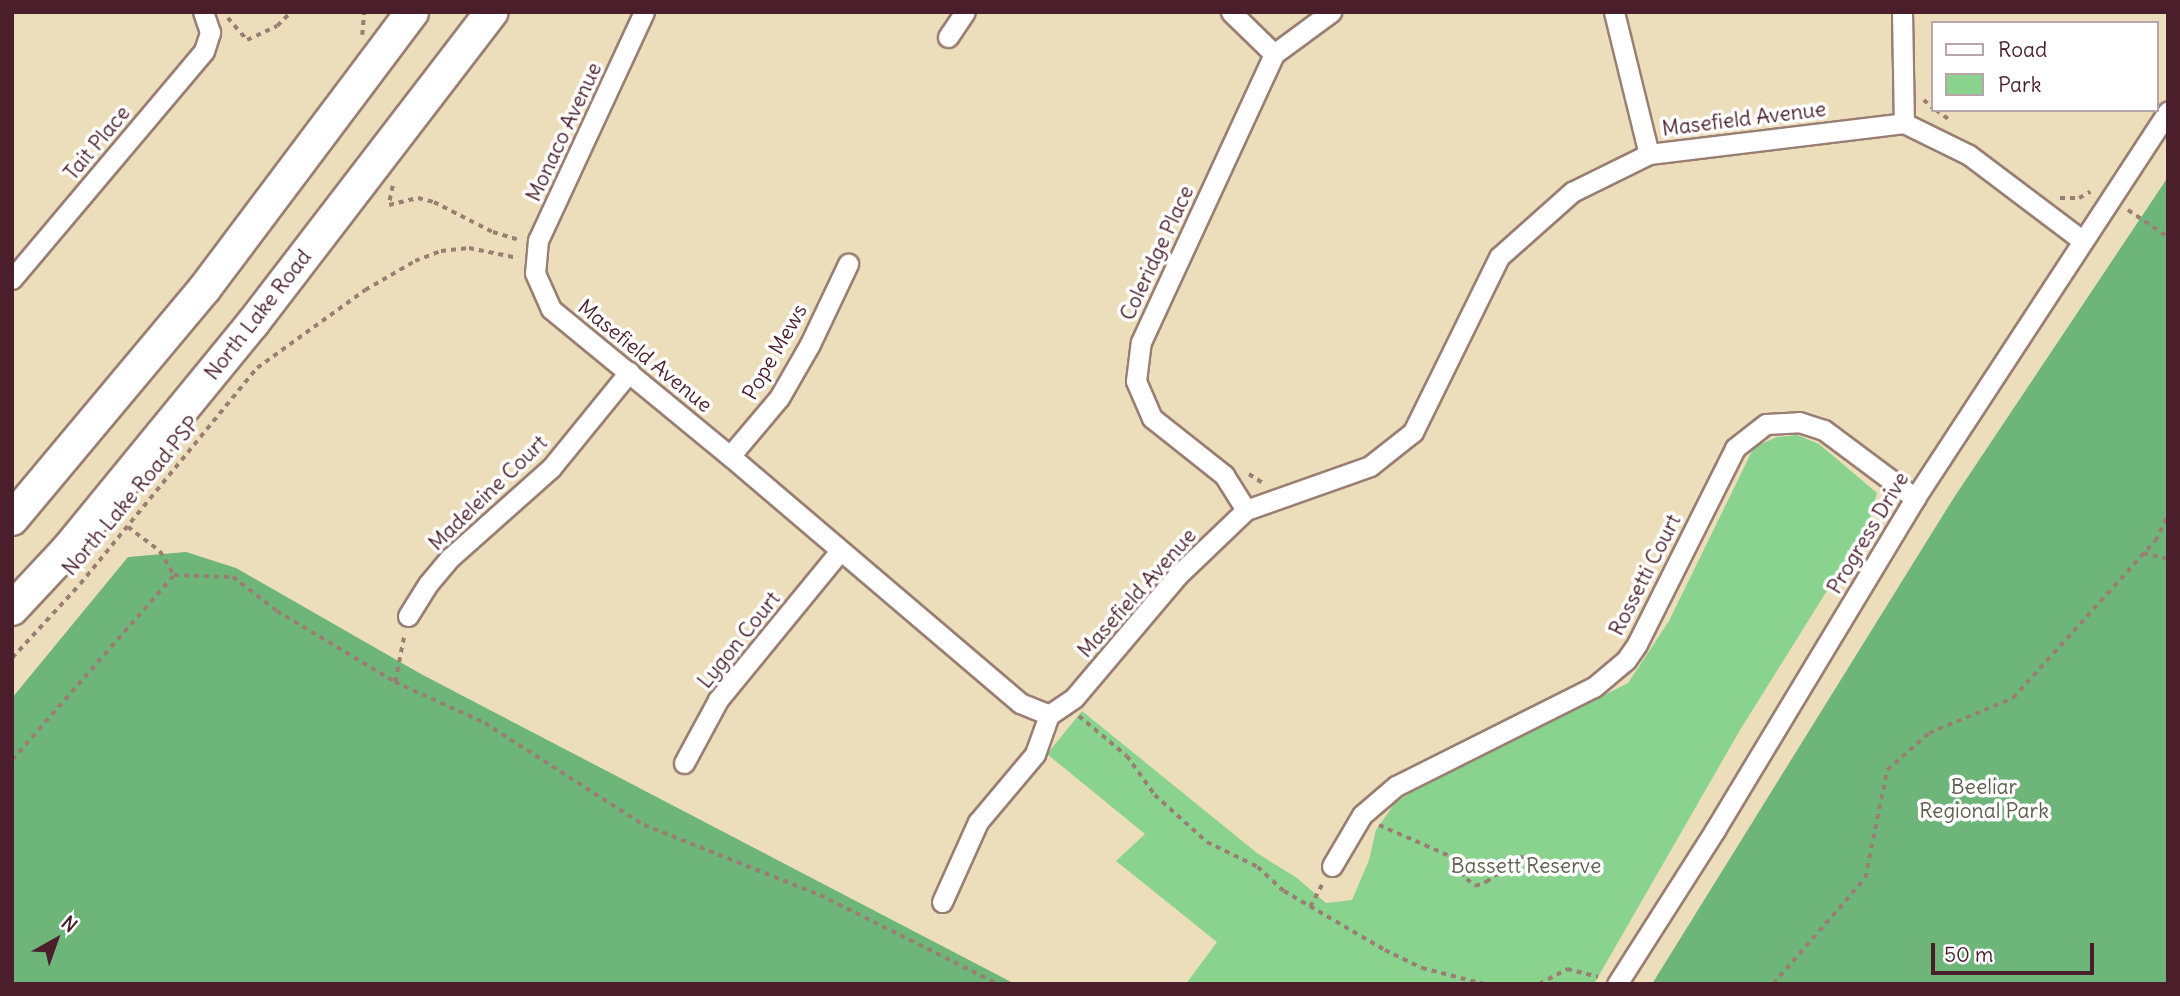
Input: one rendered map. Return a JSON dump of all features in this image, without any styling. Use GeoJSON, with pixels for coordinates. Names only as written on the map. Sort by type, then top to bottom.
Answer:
{"type":"FeatureCollection","features":[{"type":"Feature","properties":{"kind":"main road"},"geometry":{"type":"LineString","coordinates":[[12,519],[205,288],[412,12]]}},
{"type":"Feature","properties":{"kind":"main road","name":"North Lake Road"},"geometry":{"type":"LineString","coordinates":[[12,609],[68,549],[244,334],[492,12]]}},
{"type":"Feature","properties":{"kind":"street","name":"Tait Place"},"geometry":{"type":"LineString","coordinates":[[12,278],[204,51],[210,32],[203,12]]}},
{"type":"Feature","properties":{"kind":"street","name":"Monaco Avenue"},"geometry":{"type":"LineString","coordinates":[[536,260],[644,12]]}},
{"type":"Feature","properties":{"kind":"street"},"geometry":{"type":"LineString","coordinates":[[948,37],[965,12]]}},
{"type":"Feature","properties":{"kind":"street"},"geometry":{"type":"LineString","coordinates":[[1231,12],[1274,54]]}},
{"type":"Feature","properties":{"kind":"street","name":"Coleridge Place"},"geometry":{"type":"LineString","coordinates":[[1245,510],[1224,474],[1152,418],[1136,380],[1141,342],[1274,54],[1331,12]]}},
{"type":"Feature","properties":{"kind":"street"},"geometry":{"type":"LineString","coordinates":[[1614,12],[1649,154]]}},
{"type":"Feature","properties":{"kind":"street"},"geometry":{"type":"LineString","coordinates":[[1902,12],[1904,123],[1969,155],[2082,240]]}},
{"type":"Feature","properties":{"kind":"street","name":"Progress Drive"},"geometry":{"type":"LineString","coordinates":[[1618,983],[1715,830],[1915,498],[2168,112]]}},
{"type":"Feature","properties":{"kind":"street","name":"Masefield Avenue"},"geometry":{"type":"LineString","coordinates":[[536,260],[551,309],[730,456],[1020,703],[1057,710],[1074,698],[1178,575],[1245,510],[1370,466],[1413,432],[1499,257],[1572,192],[1649,154],[1904,123]]}},
{"type":"Feature","properties":{"kind":"street","name":"Pope Mews"},"geometry":{"type":"LineString","coordinates":[[730,456],[779,398],[810,344],[848,264]]}},
{"type":"Feature","properties":{"kind":"street","name":"Madeleine Court"},"geometry":{"type":"LineString","coordinates":[[408,616],[428,584],[451,557],[551,468],[629,372]]}},
{"type":"Feature","properties":{"kind":"street","name":"Rossetti Court"},"geometry":{"type":"LineString","coordinates":[[1332,866],[1360,818],[1396,786],[1594,687],[1611,674],[1637,644],[1735,447],[1766,424],[1799,422],[1824,430],[1915,498]]}},
{"type":"Feature","properties":{"kind":"street","name":"Lygon Court"},"geometry":{"type":"LineString","coordinates":[[684,763],[718,700],[840,551]]}},
{"type":"Feature","properties":{"kind":"street"},"geometry":{"type":"LineString","coordinates":[[942,902],[978,822],[1035,754],[1057,710]]}},
{"type":"Feature","properties":{"kind":"path"},"geometry":{"type":"LineString","coordinates":[[230,21],[247,40],[276,26],[291,12]]}},
{"type":"Feature","properties":{"kind":"path"},"geometry":{"type":"LineString","coordinates":[[374,166],[394,183],[389,205],[418,198],[434,202],[493,232],[536,260]]}},
{"type":"Feature","properties":{"kind":"path"},"geometry":{"type":"LineString","coordinates":[[2110,197],[2168,237]]}},
{"type":"Feature","properties":{"kind":"path","name":"North Lake Road PSP"},"geometry":{"type":"LineString","coordinates":[[12,658],[128,526],[257,368],[365,290],[415,261],[440,251],[469,248],[536,260]]}},
{"type":"Feature","properties":{"kind":"path"},"geometry":{"type":"LineString","coordinates":[[1773,984],[1865,878],[1887,770],[1929,733],[2013,698],[2155,541],[2168,515]]}},
{"type":"Feature","properties":{"kind":"path"},"geometry":{"type":"LineString","coordinates":[[128,526],[160,551],[174,575]]}},
{"type":"Feature","properties":{"kind":"path"},"geometry":{"type":"LineString","coordinates":[[2143,554],[2168,559]]}},
{"type":"Feature","properties":{"kind":"path"},"geometry":{"type":"LineString","coordinates":[[174,575],[233,577],[277,611],[395,682],[485,723],[644,825],[820,895],[998,984]]}},
{"type":"Feature","properties":{"kind":"path"},"geometry":{"type":"LineString","coordinates":[[12,760],[174,575]]}},
{"type":"Feature","properties":{"kind":"path"},"geometry":{"type":"LineString","coordinates":[[395,682],[408,616]]}},
{"type":"Feature","properties":{"kind":"path"},"geometry":{"type":"LineString","coordinates":[[1057,710],[1127,756],[1155,795],[1207,842],[1258,867],[1284,891],[1422,968],[1484,984]]}},
{"type":"Feature","properties":{"kind":"path"},"geometry":{"type":"LineString","coordinates":[[1360,818],[1431,845],[1450,856],[1466,880],[1475,886],[1503,872],[1525,855]]}},
{"type":"Feature","properties":{"kind":"path"},"geometry":{"type":"LineString","coordinates":[[1310,907],[1332,866]]}},
{"type":"Feature","properties":{"kind":"path"},"geometry":{"type":"LineString","coordinates":[[1539,984],[1567,969],[1618,983]]}},
{"type":"Feature","properties":{"kind":"green space","name":"Beeliar Regional Park"},"geometry":{"type":"Polygon","coordinates":[[[2168,177],[2168,984],[1652,984],[1953,499],[2168,177]]]}},
{"type":"Feature","properties":{"kind":"green space","name":"Bassett Reserve"},"geometry":{"type":"Polygon","coordinates":[[[1797,435],[1819,444],[1877,493],[1868,525],[1740,730],[1594,984],[1186,984],[1217,942],[1116,861],[1145,834],[1047,754],[1082,711],[1257,853],[1297,878],[1326,903],[1352,900],[1369,860],[1376,830],[1394,804],[1411,792],[1628,683],[1669,621],[1754,447],[1777,437],[1797,435]]]}},
{"type":"Feature","properties":{"kind":"green space"},"geometry":{"type":"Polygon","coordinates":[[[186,552],[236,568],[421,674],[1015,984],[12,984],[12,698],[128,557],[186,552]]]}}]}
